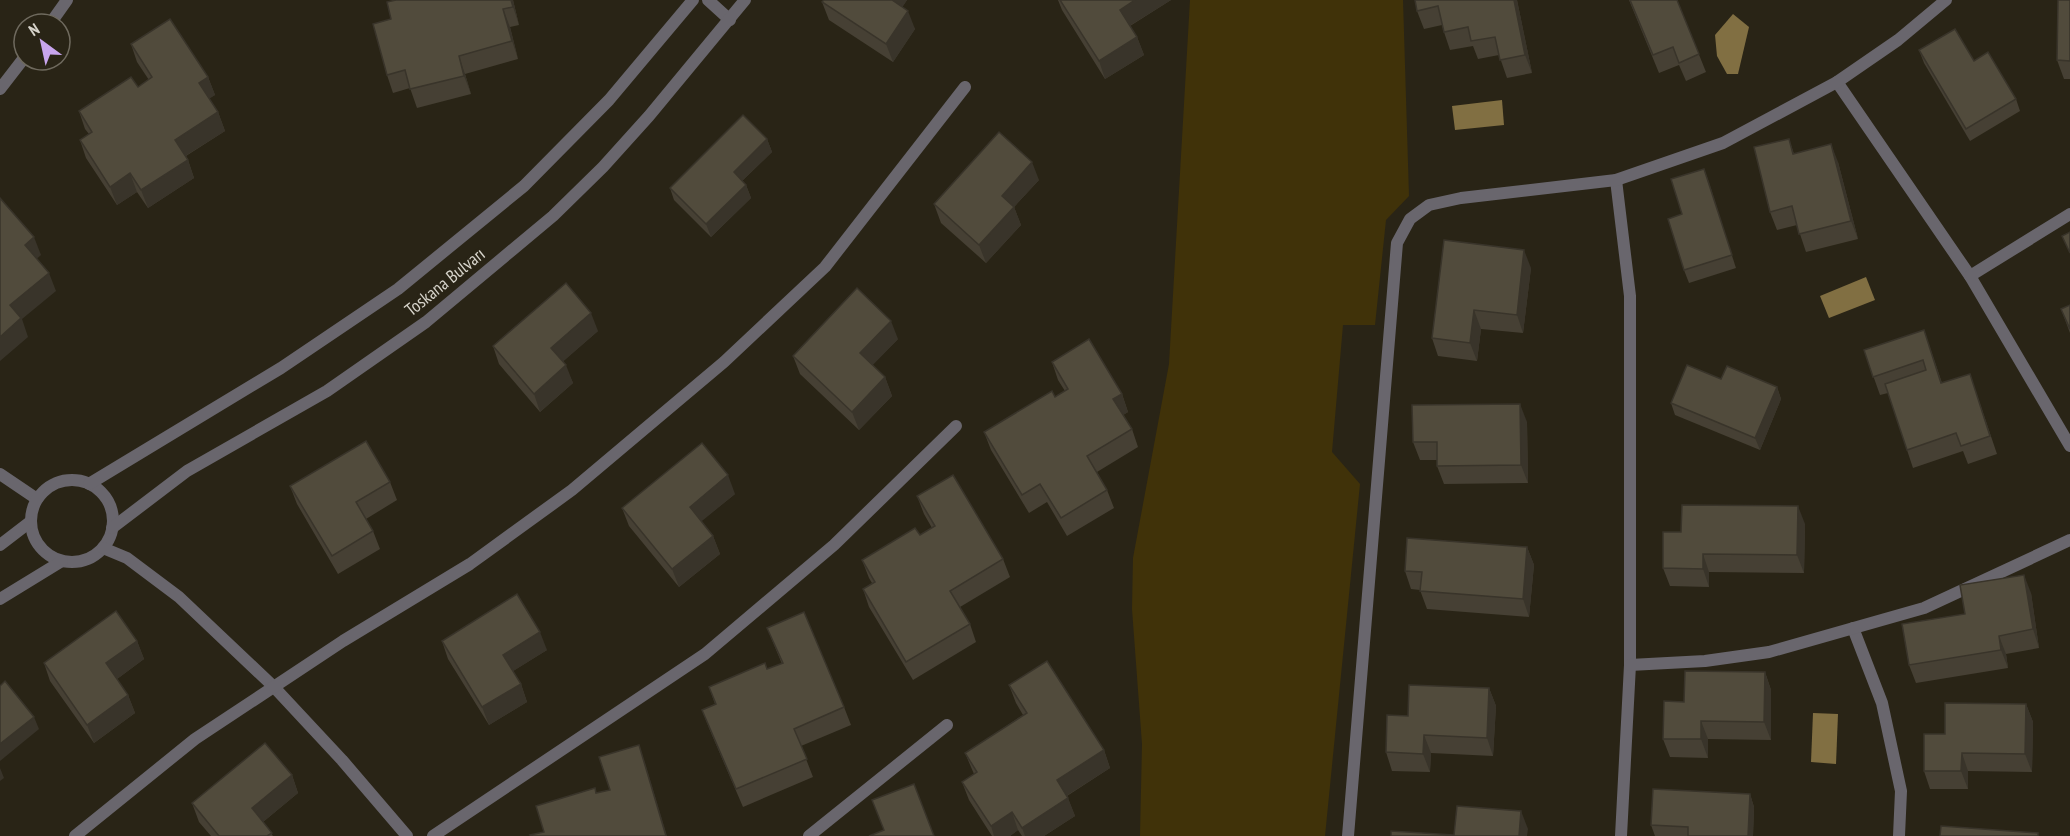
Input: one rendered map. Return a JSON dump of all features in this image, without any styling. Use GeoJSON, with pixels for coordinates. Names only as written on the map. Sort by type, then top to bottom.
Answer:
{"type":"FeatureCollection","features":[{"type":"Feature","properties":{"kind":"street","name":"Toskana Bulvarı"},"geometry":{"type":"LineString","coordinates":[[89,484],[281,368],[398,289],[524,186],[609,100],[693,0]]}},
{"type":"Feature","properties":{"kind":"street"},"geometry":{"type":"LineString","coordinates":[[708,0],[730,20]]}},
{"type":"Feature","properties":{"kind":"street","name":"Toskana Bulvarı"},"geometry":{"type":"LineString","coordinates":[[112,528],[187,471],[327,391],[426,322],[553,216],[603,167],[745,0]]}},
{"type":"Feature","properties":{"kind":"street"},"geometry":{"type":"LineString","coordinates":[[1348,836],[1397,243],[1410,219],[1429,205],[1461,198],[1616,180],[1723,143],[1837,82],[1898,40],[1946,0]]}},
{"type":"Feature","properties":{"kind":"street"},"geometry":{"type":"LineString","coordinates":[[0,89],[13,72]]}},
{"type":"Feature","properties":{"kind":"street"},"geometry":{"type":"LineString","coordinates":[[1837,82],[1970,276],[2070,446]]}},
{"type":"Feature","properties":{"kind":"street"},"geometry":{"type":"LineString","coordinates":[[75,836],[195,739],[343,641],[470,564],[572,490],[724,362],[825,267],[965,87]]}},
{"type":"Feature","properties":{"kind":"street"},"geometry":{"type":"LineString","coordinates":[[1616,180],[1630,296],[1630,664],[1621,836]]}},
{"type":"Feature","properties":{"kind":"street"},"geometry":{"type":"LineString","coordinates":[[1970,276],[2070,214]]}},
{"type":"Feature","properties":{"kind":"street"},"geometry":{"type":"LineString","coordinates":[[433,836],[705,654],[834,545],[956,426]]}},
{"type":"Feature","properties":{"kind":"street"},"geometry":{"type":"LineString","coordinates":[[0,474],[37,499]]}},
{"type":"Feature","properties":{"kind":"street"},"geometry":{"type":"LineString","coordinates":[[75,480],[89,484],[100,491],[108,502],[112,515],[112,528],[104,548],[88,558],[75,562],[62,561],[50,556],[33,536],[30,522],[32,509],[37,499],[49,487],[62,481],[75,480]]}},
{"type":"Feature","properties":{"kind":"street"},"geometry":{"type":"LineString","coordinates":[[0,545],[30,522]]}},
{"type":"Feature","properties":{"kind":"street"},"geometry":{"type":"LineString","coordinates":[[1630,664],[1705,661],[1769,651],[1924,608],[2070,540]]}},
{"type":"Feature","properties":{"kind":"street"},"geometry":{"type":"LineString","coordinates":[[104,548],[128,558],[179,597],[273,686],[342,760],[407,836]]}},
{"type":"Feature","properties":{"kind":"street"},"geometry":{"type":"LineString","coordinates":[[0,598],[62,561]]}},
{"type":"Feature","properties":{"kind":"street"},"geometry":{"type":"LineString","coordinates":[[1853,628],[1882,703],[1901,791],[1899,836]]}},
{"type":"Feature","properties":{"kind":"street"},"geometry":{"type":"LineString","coordinates":[[808,836],[947,725]]}},
{"type":"Feature","properties":{"kind":"shaded area"},"geometry":{"type":"Polygon","coordinates":[[[1190,0],[1403,0],[1409,196],[1386,220],[1375,325],[1343,325],[1332,452],[1360,484],[1325,836],[1140,836],[1142,744],[1132,609],[1133,558],[1169,364],[1190,0]]]}},
{"type":"Feature","properties":{"kind":"shaded area"},"geometry":{"type":"Polygon","coordinates":[[[1733,14],[1749,27],[1738,74],[1727,74],[1717,56],[1715,35],[1733,14]]]}},
{"type":"Feature","properties":{"kind":"shaded area"},"geometry":{"type":"Polygon","coordinates":[[[1502,100],[1504,125],[1455,130],[1452,106],[1502,100]]]}},
{"type":"Feature","properties":{"kind":"shaded area"},"geometry":{"type":"Polygon","coordinates":[[[1866,277],[1875,300],[1829,318],[1820,296],[1866,277]]]}},
{"type":"Feature","properties":{"kind":"shaded area"},"geometry":{"type":"Polygon","coordinates":[[[1813,713],[1838,714],[1836,764],[1811,762],[1813,713]]]}},
{"type":"Feature","properties":{"kind":"building"},"geometry":{"type":"Polygon","coordinates":[[[396,0],[511,0],[513,7],[503,9],[512,41],[459,56],[464,76],[410,89],[405,70],[387,75],[373,24],[391,19],[387,2],[396,0]]]}},
{"type":"Feature","properties":{"kind":"building"},"geometry":{"type":"Polygon","coordinates":[[[824,0],[892,0],[908,11],[886,44],[822,2],[824,0]]]}},
{"type":"Feature","properties":{"kind":"building"},"geometry":{"type":"Polygon","coordinates":[[[1060,0],[1135,0],[1120,10],[1137,37],[1099,61],[1060,0]]]}},
{"type":"Feature","properties":{"kind":"building"},"geometry":{"type":"Polygon","coordinates":[[[1415,0],[1514,0],[1525,55],[1500,60],[1495,37],[1471,41],[1468,27],[1444,32],[1438,6],[1417,11],[1415,0]]]}},
{"type":"Feature","properties":{"kind":"building"},"geometry":{"type":"Polygon","coordinates":[[[1630,0],[1677,0],[1699,54],[1679,63],[1673,47],[1653,55],[1630,0]]]}},
{"type":"Feature","properties":{"kind":"building"},"geometry":{"type":"Polygon","coordinates":[[[2058,0],[2070,0],[2070,61],[2057,60],[2058,0]]]}},
{"type":"Feature","properties":{"kind":"building"},"geometry":{"type":"Polygon","coordinates":[[[170,19],[208,77],[199,83],[218,112],[175,140],[188,160],[141,190],[130,173],[110,187],[80,140],[92,132],[79,111],[131,77],[138,87],[152,77],[131,44],[170,19]]]}},
{"type":"Feature","properties":{"kind":"building"},"geometry":{"type":"Polygon","coordinates":[[[1955,29],[1974,61],[1988,52],[2016,99],[1966,129],[1919,50],[1955,29]]]}},
{"type":"Feature","properties":{"kind":"building"},"geometry":{"type":"Polygon","coordinates":[[[743,115],[767,139],[734,172],[746,185],[706,224],[670,188],[743,115]]]}},
{"type":"Feature","properties":{"kind":"building"},"geometry":{"type":"Polygon","coordinates":[[[999,132],[1032,162],[1002,196],[1014,207],[979,245],[934,204],[999,132]]]}},
{"type":"Feature","properties":{"kind":"building"},"geometry":{"type":"Polygon","coordinates":[[[1789,139],[1793,154],[1831,144],[1851,221],[1799,234],[1792,206],[1770,212],[1754,147],[1789,139]]]}},
{"type":"Feature","properties":{"kind":"building"},"geometry":{"type":"Polygon","coordinates":[[[1704,169],[1732,255],[1684,270],[1668,219],[1682,214],[1671,179],[1704,169]]]}},
{"type":"Feature","properties":{"kind":"building"},"geometry":{"type":"Polygon","coordinates":[[[0,198],[34,237],[25,245],[49,273],[10,305],[21,318],[0,337],[0,198]]]}},
{"type":"Feature","properties":{"kind":"building"},"geometry":{"type":"Polygon","coordinates":[[[2070,232],[2070,253],[2062,236],[2070,232]]]}},
{"type":"Feature","properties":{"kind":"building"},"geometry":{"type":"Polygon","coordinates":[[[1444,240],[1524,250],[1517,315],[1474,310],[1470,343],[1432,338],[1444,240]]]}},
{"type":"Feature","properties":{"kind":"building"},"geometry":{"type":"Polygon","coordinates":[[[566,283],[591,313],[551,348],[566,365],[534,394],[493,346],[566,283]]]}},
{"type":"Feature","properties":{"kind":"building"},"geometry":{"type":"Polygon","coordinates":[[[857,288],[891,321],[860,353],[885,377],[852,412],[793,356],[857,288]]]}},
{"type":"Feature","properties":{"kind":"building"},"geometry":{"type":"Polygon","coordinates":[[[2070,305],[2070,329],[2061,309],[2070,305]]]}},
{"type":"Feature","properties":{"kind":"building"},"geometry":{"type":"Polygon","coordinates":[[[1924,330],[1941,383],[1970,374],[1990,436],[1961,446],[1956,433],[1907,450],[1885,384],[1926,370],[1923,360],[1873,377],[1864,350],[1924,330]]]}},
{"type":"Feature","properties":{"kind":"building"},"geometry":{"type":"Polygon","coordinates":[[[1089,339],[1122,394],[1113,399],[1132,429],[1087,456],[1107,490],[1061,518],[1040,484],[1022,495],[984,432],[1052,391],[1055,397],[1068,389],[1052,362],[1089,339]]]}},
{"type":"Feature","properties":{"kind":"building"},"geometry":{"type":"Polygon","coordinates":[[[1687,365],[1721,379],[1727,366],[1777,387],[1755,438],[1671,403],[1687,365]]]}},
{"type":"Feature","properties":{"kind":"building"},"geometry":{"type":"Polygon","coordinates":[[[1520,404],[1521,465],[1437,466],[1437,442],[1413,442],[1412,405],[1520,404]]]}},
{"type":"Feature","properties":{"kind":"building"},"geometry":{"type":"Polygon","coordinates":[[[366,441],[390,482],[356,502],[373,531],[332,556],[290,486],[366,441]]]}},
{"type":"Feature","properties":{"kind":"building"},"geometry":{"type":"Polygon","coordinates":[[[702,443],[728,475],[690,507],[713,536],[672,569],[622,508],[702,443]]]}},
{"type":"Feature","properties":{"kind":"building"},"geometry":{"type":"Polygon","coordinates":[[[953,475],[1003,559],[950,591],[970,624],[906,662],[863,589],[875,582],[862,560],[915,528],[920,535],[935,526],[917,496],[953,475]]]}},
{"type":"Feature","properties":{"kind":"building"},"geometry":{"type":"Polygon","coordinates":[[[1682,505],[1798,506],[1797,555],[1703,554],[1703,569],[1663,568],[1663,532],[1681,532],[1682,505]]]}},
{"type":"Feature","properties":{"kind":"building"},"geometry":{"type":"Polygon","coordinates":[[[1407,538],[1527,547],[1523,599],[1420,591],[1422,572],[1405,571],[1407,538]]]}},
{"type":"Feature","properties":{"kind":"building"},"geometry":{"type":"Polygon","coordinates":[[[2024,575],[2033,629],[1999,636],[2001,650],[1909,665],[1902,624],[1965,614],[1960,585],[2024,575]]]}},
{"type":"Feature","properties":{"kind":"building"},"geometry":{"type":"Polygon","coordinates":[[[517,594],[540,632],[503,655],[521,684],[482,707],[442,641],[517,594]]]}},
{"type":"Feature","properties":{"kind":"building"},"geometry":{"type":"Polygon","coordinates":[[[116,611],[137,641],[106,663],[128,695],[87,725],[44,663],[116,611]]]}},
{"type":"Feature","properties":{"kind":"building"},"geometry":{"type":"Polygon","coordinates":[[[804,612],[844,707],[794,729],[807,759],[736,789],[702,710],[716,704],[709,687],[765,663],[767,669],[783,663],[767,628],[804,612]]]}},
{"type":"Feature","properties":{"kind":"building"},"geometry":{"type":"Polygon","coordinates":[[[1047,661],[1104,750],[1057,780],[1068,798],[1022,828],[1012,812],[991,826],[962,782],[977,772],[965,753],[1027,713],[1009,685],[1047,661]]]}},
{"type":"Feature","properties":{"kind":"building"},"geometry":{"type":"Polygon","coordinates":[[[1685,671],[1765,672],[1764,722],[1701,721],[1701,739],[1663,739],[1664,701],[1684,702],[1685,671]]]}},
{"type":"Feature","properties":{"kind":"building"},"geometry":{"type":"Polygon","coordinates":[[[5,681],[34,717],[0,744],[0,686],[5,681]]]}},
{"type":"Feature","properties":{"kind":"building"},"geometry":{"type":"Polygon","coordinates":[[[1409,685],[1489,688],[1487,738],[1424,735],[1423,754],[1386,752],[1387,715],[1408,716],[1409,685]]]}},
{"type":"Feature","properties":{"kind":"building"},"geometry":{"type":"Polygon","coordinates":[[[1945,703],[2026,704],[2025,754],[1962,753],[1961,771],[1924,771],[1924,734],[1945,734],[1945,703]]]}},
{"type":"Feature","properties":{"kind":"building"},"geometry":{"type":"Polygon","coordinates":[[[265,743],[292,775],[252,808],[272,833],[267,836],[219,836],[192,803],[265,743]]]}},
{"type":"Feature","properties":{"kind":"building"},"geometry":{"type":"Polygon","coordinates":[[[639,745],[666,836],[530,835],[544,832],[536,806],[595,788],[596,793],[610,790],[599,757],[639,745]]]}},
{"type":"Feature","properties":{"kind":"building"},"geometry":{"type":"Polygon","coordinates":[[[914,784],[934,836],[869,836],[884,830],[872,800],[914,784]]]}},
{"type":"Feature","properties":{"kind":"building"},"geometry":{"type":"Polygon","coordinates":[[[1653,789],[1750,794],[1748,836],[1688,836],[1688,827],[1651,825],[1653,789]]]}},
{"type":"Feature","properties":{"kind":"building"},"geometry":{"type":"Polygon","coordinates":[[[1457,806],[1521,811],[1519,836],[1391,836],[1391,831],[1454,835],[1457,806]]]}},
{"type":"Feature","properties":{"kind":"building"},"geometry":{"type":"Polygon","coordinates":[[[1941,826],[2038,833],[2038,836],[1940,836],[1941,826]]]}}]}
